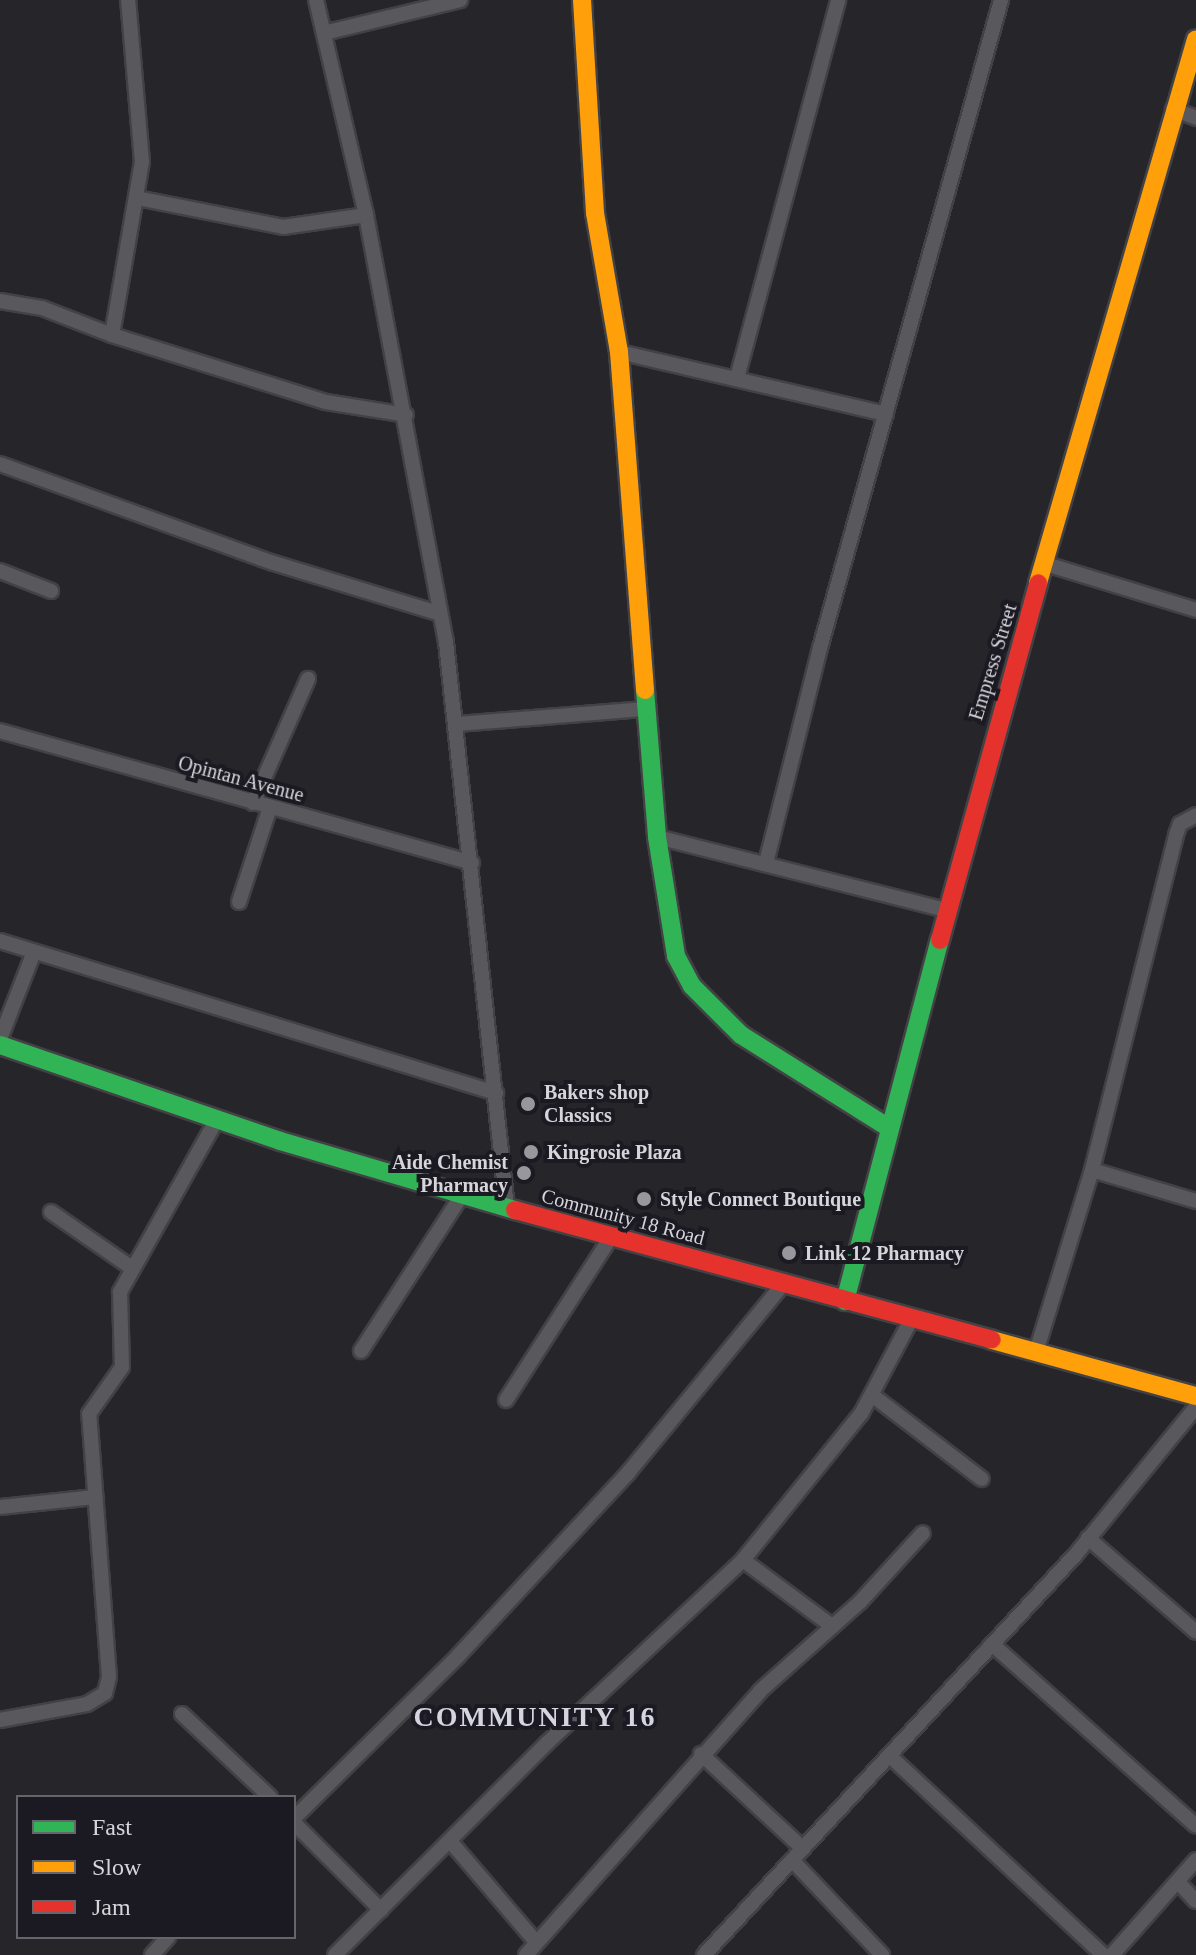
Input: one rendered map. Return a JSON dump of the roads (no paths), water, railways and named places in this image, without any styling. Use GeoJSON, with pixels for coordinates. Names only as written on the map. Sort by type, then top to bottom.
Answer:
{"type":"FeatureCollection","features":[{"type":"Feature","properties":{"kind":"street"},"geometry":{"type":"LineString","coordinates":[[112,335],[137,198],[142,126],[128,0]]}},
{"type":"Feature","properties":{"kind":"street"},"geometry":{"type":"LineString","coordinates":[[316,0],[366,215],[406,415],[458,724],[507,1208]]}},
{"type":"Feature","properties":{"kind":"street"},"geometry":{"type":"LineString","coordinates":[[324,33],[460,0]]}},
{"type":"Feature","properties":{"kind":"street"},"geometry":{"type":"LineString","coordinates":[[582,0],[595,213],[619,352],[645,709],[657,837],[673,941],[692,986],[741,1035],[889,1128]]}},
{"type":"Feature","properties":{"kind":"street"},"geometry":{"type":"LineString","coordinates":[[737,378],[838,0]]}},
{"type":"Feature","properties":{"kind":"street"},"geometry":{"type":"LineString","coordinates":[[766,863],[788,762],[1001,0]]}},
{"type":"Feature","properties":{"kind":"street","name":"Empress Street"},"geometry":{"type":"LineString","coordinates":[[845,1301],[945,910],[1046,564],[1173,109],[1196,39]]}},
{"type":"Feature","properties":{"kind":"street"},"geometry":{"type":"LineString","coordinates":[[1173,109],[1196,118]]}},
{"type":"Feature","properties":{"kind":"street"},"geometry":{"type":"LineString","coordinates":[[137,198],[283,227],[366,215]]}},
{"type":"Feature","properties":{"kind":"street"},"geometry":{"type":"LineString","coordinates":[[0,301],[42,308],[112,335],[326,402],[406,415]]}},
{"type":"Feature","properties":{"kind":"street"},"geometry":{"type":"LineString","coordinates":[[619,352],[886,414]]}},
{"type":"Feature","properties":{"kind":"street"},"geometry":{"type":"LineString","coordinates":[[0,464],[274,563],[438,613]]}},
{"type":"Feature","properties":{"kind":"street"},"geometry":{"type":"LineString","coordinates":[[1046,564],[1196,610]]}},
{"type":"Feature","properties":{"kind":"street"},"geometry":{"type":"LineString","coordinates":[[0,571],[51,591]]}},
{"type":"Feature","properties":{"kind":"street"},"geometry":{"type":"LineString","coordinates":[[253,803],[308,679]]}},
{"type":"Feature","properties":{"kind":"street"},"geometry":{"type":"LineString","coordinates":[[458,724],[645,709]]}},
{"type":"Feature","properties":{"kind":"street","name":"Opintan Avenue"},"geometry":{"type":"LineString","coordinates":[[0,731],[472,863]]}},
{"type":"Feature","properties":{"kind":"street"},"geometry":{"type":"LineString","coordinates":[[239,902],[270,807]]}},
{"type":"Feature","properties":{"kind":"street"},"geometry":{"type":"LineString","coordinates":[[1036,1352],[1092,1170],[1176,835],[1180,824],[1196,815]]}},
{"type":"Feature","properties":{"kind":"street"},"geometry":{"type":"LineString","coordinates":[[657,837],[945,910]]}},
{"type":"Feature","properties":{"kind":"street"},"geometry":{"type":"LineString","coordinates":[[0,941],[496,1093]]}},
{"type":"Feature","properties":{"kind":"street"},"geometry":{"type":"LineString","coordinates":[[0,1039],[34,952]]}},
{"type":"Feature","properties":{"kind":"street","name":"Community 18 Road"},"geometry":{"type":"LineString","coordinates":[[0,1045],[217,1119],[462,1195],[1196,1396]]}},
{"type":"Feature","properties":{"kind":"street"},"geometry":{"type":"LineString","coordinates":[[0,1720],[87,1704],[105,1693],[109,1677],[89,1414],[122,1367],[120,1292],[217,1119]]}},
{"type":"Feature","properties":{"kind":"street"},"geometry":{"type":"LineString","coordinates":[[1092,1170],[1196,1201]]}},
{"type":"Feature","properties":{"kind":"street"},"geometry":{"type":"LineString","coordinates":[[361,1351],[462,1195]]}},
{"type":"Feature","properties":{"kind":"street"},"geometry":{"type":"LineString","coordinates":[[51,1212],[132,1268]]}},
{"type":"Feature","properties":{"kind":"street"},"geometry":{"type":"LineString","coordinates":[[506,1400],[611,1237]]}},
{"type":"Feature","properties":{"kind":"street"},"geometry":{"type":"LineString","coordinates":[[296,1819],[458,1656],[617,1484],[783,1284]]}},
{"type":"Feature","properties":{"kind":"street"},"geometry":{"type":"LineString","coordinates":[[335,1955],[547,1743],[743,1560],[872,1395],[911,1320]]}},
{"type":"Feature","properties":{"kind":"street"},"geometry":{"type":"LineString","coordinates":[[872,1395],[982,1479]]}},
{"type":"Feature","properties":{"kind":"street"},"geometry":{"type":"LineString","coordinates":[[704,1955],[891,1757],[1088,1538],[1196,1407]]}},
{"type":"Feature","properties":{"kind":"street"},"geometry":{"type":"LineString","coordinates":[[0,1507],[95,1497]]}},
{"type":"Feature","properties":{"kind":"street"},"geometry":{"type":"LineString","coordinates":[[526,1955],[760,1691],[832,1626],[923,1533]]}},
{"type":"Feature","properties":{"kind":"street"},"geometry":{"type":"LineString","coordinates":[[1088,1538],[1196,1632]]}},
{"type":"Feature","properties":{"kind":"street"},"geometry":{"type":"LineString","coordinates":[[743,1560],[832,1626]]}},
{"type":"Feature","properties":{"kind":"street"},"geometry":{"type":"LineString","coordinates":[[992,1644],[1196,1826]]}},
{"type":"Feature","properties":{"kind":"street"},"geometry":{"type":"LineString","coordinates":[[182,1714],[268,1795]]}},
{"type":"Feature","properties":{"kind":"street"},"geometry":{"type":"LineString","coordinates":[[701,1754],[802,1848]]}},
{"type":"Feature","properties":{"kind":"street"},"geometry":{"type":"LineString","coordinates":[[891,1757],[1103,1955]]}},
{"type":"Feature","properties":{"kind":"street"},"geometry":{"type":"LineString","coordinates":[[296,1823],[381,1910]]}},
{"type":"Feature","properties":{"kind":"street"},"geometry":{"type":"LineString","coordinates":[[450,1841],[536,1942]]}},
{"type":"Feature","properties":{"kind":"street"},"geometry":{"type":"LineString","coordinates":[[792,1860],[882,1955]]}},
{"type":"Feature","properties":{"kind":"street"},"geometry":{"type":"LineString","coordinates":[[1112,1955],[1196,1860]]}},
{"type":"Feature","properties":{"kind":"street"},"geometry":{"type":"LineString","coordinates":[[1178,1882],[1196,1901]]}},
{"type":"Feature","properties":{"kind":"street"},"geometry":{"type":"LineString","coordinates":[[152,1955],[166,1939]]}},
{"type":"Feature","properties":{"kind":"place","name":"Bakers shop Classics"},"geometry":{"type":"Point","coordinates":[528,1104]}},
{"type":"Feature","properties":{"kind":"place","name":"Kingrosie Plaza"},"geometry":{"type":"Point","coordinates":[531,1152]}},
{"type":"Feature","properties":{"kind":"place","name":"Aide Chemist Pharmacy"},"geometry":{"type":"Point","coordinates":[524,1173]}},
{"type":"Feature","properties":{"kind":"place","name":"Style Connect Boutique"},"geometry":{"type":"Point","coordinates":[644,1199]}},
{"type":"Feature","properties":{"kind":"place","name":"Link 12 Pharmacy"},"geometry":{"type":"Point","coordinates":[789,1253]}},
{"type":"Feature","properties":{"kind":"district","name":"COMMUNITY 16"},"geometry":{"type":"Point","coordinates":[535,1717]}}]}
